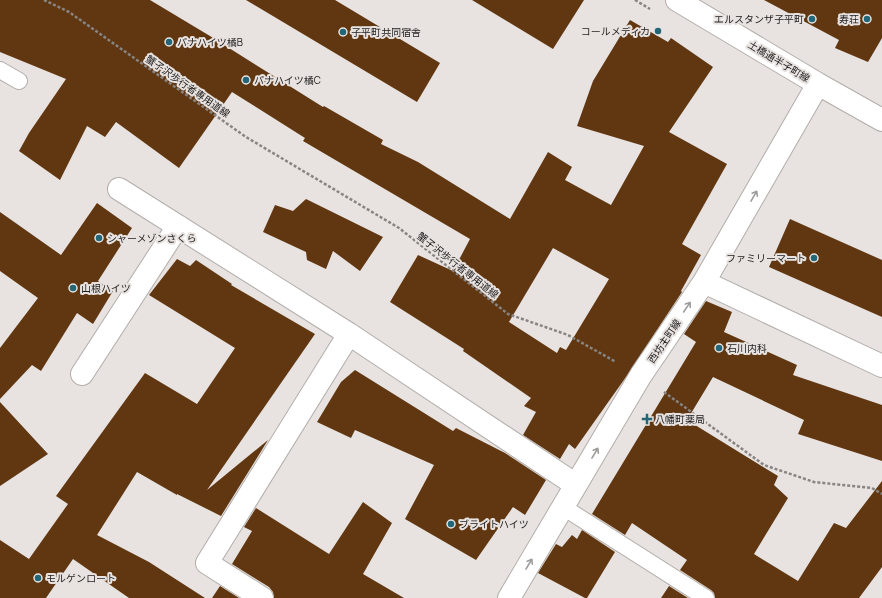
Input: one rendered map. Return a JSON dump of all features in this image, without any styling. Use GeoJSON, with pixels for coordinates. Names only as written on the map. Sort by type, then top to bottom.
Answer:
{"type":"FeatureCollection","features":[{"type":"Feature","properties":{"kind":"street","name":"土橋通半子町線"},"geometry":{"type":"LineString","coordinates":[[677,0],[818,84],[882,120]]}},
{"type":"Feature","properties":{"kind":"street","name":"西坊主町線"},"geometry":{"type":"LineString","coordinates":[[513,597],[563,507],[641,375],[704,282],[818,84]]}},
{"type":"Feature","properties":{"kind":"street"},"geometry":{"type":"LineString","coordinates":[[119,189],[349,334],[576,485]]}},
{"type":"Feature","properties":{"kind":"street"},"geometry":{"type":"LineString","coordinates":[[82,374],[178,226]]}},
{"type":"Feature","properties":{"kind":"street"},"geometry":{"type":"LineString","coordinates":[[704,282],[882,366]]}},
{"type":"Feature","properties":{"kind":"street"},"geometry":{"type":"LineString","coordinates":[[262,598],[207,563],[349,334]]}},
{"type":"Feature","properties":{"kind":"lane"},"geometry":{"type":"LineString","coordinates":[[0,70],[19,81]]}},
{"type":"Feature","properties":{"kind":"lane"},"geometry":{"type":"LineString","coordinates":[[563,507],[706,598]]}},
{"type":"Feature","properties":{"kind":"path","name":"蟹子沢歩行者専用道線"},"geometry":{"type":"LineString","coordinates":[[44,0],[69,12],[246,137],[399,228],[508,314],[568,335],[641,375],[764,465],[814,482],[872,488],[882,494]]}},
{"type":"Feature","properties":{"kind":"building"},"geometry":{"type":"Polygon","coordinates":[[[0,0],[150,0],[323,107],[324,106],[383,140],[381,144],[418,162],[510,219],[548,152],[572,167],[565,180],[611,205],[644,146],[577,126],[593,81],[630,20],[668,42],[671,38],[713,67],[669,132],[727,164],[682,244],[701,255],[681,291],[682,292],[626,377],[575,449],[569,444],[560,459],[523,435],[536,412],[524,406],[531,398],[463,351],[464,349],[390,302],[418,255],[453,271],[470,239],[303,141],[305,138],[232,92],[179,168],[116,122],[105,137],[87,126],[60,180],[19,151],[29,133],[66,79],[0,52],[0,0]],[[553,248],[509,322],[557,353],[560,347],[566,350],[609,279],[553,248]]]}},
{"type":"Feature","properties":{"kind":"building","name":"子平町共同宿舎"},"geometry":{"type":"Polygon","coordinates":[[[246,0],[335,0],[440,63],[417,102],[246,0]]]}},
{"type":"Feature","properties":{"kind":"building"},"geometry":{"type":"Polygon","coordinates":[[[472,0],[584,0],[553,49],[472,0]]]}},
{"type":"Feature","properties":{"kind":"building"},"geometry":{"type":"Polygon","coordinates":[[[764,0],[882,0],[882,38],[868,62],[835,48],[839,40],[764,0]]]}},
{"type":"Feature","properties":{"kind":"building"},"geometry":{"type":"Polygon","coordinates":[[[306,199],[383,237],[360,271],[333,251],[326,269],[307,260],[306,252],[263,232],[275,205],[293,211],[306,199]]]}},
{"type":"Feature","properties":{"kind":"building"},"geometry":{"type":"Polygon","coordinates":[[[97,203],[132,228],[98,281],[113,291],[93,324],[77,313],[41,371],[32,365],[0,399],[0,348],[38,298],[0,271],[0,212],[61,255],[97,203]]]}},
{"type":"Feature","properties":{"kind":"building","name":"ファミリーマート"},"geometry":{"type":"Polygon","coordinates":[[[790,219],[882,260],[882,317],[769,267],[790,219]]]}},
{"type":"Feature","properties":{"kind":"building"},"geometry":{"type":"Polygon","coordinates":[[[177,259],[190,266],[196,260],[232,284],[231,285],[315,334],[207,490],[268,440],[221,516],[177,495],[137,472],[97,535],[149,562],[205,598],[129,598],[73,559],[46,598],[0,598],[0,540],[29,559],[68,504],[56,496],[145,373],[197,404],[235,348],[149,295],[177,259]]]}},
{"type":"Feature","properties":{"kind":"building"},"geometry":{"type":"Polygon","coordinates":[[[706,301],[732,312],[724,332],[797,365],[793,375],[882,405],[882,461],[798,434],[804,420],[713,377],[687,420],[778,476],[774,485],[788,498],[754,554],[798,581],[834,523],[846,528],[882,481],[882,567],[859,598],[715,598],[714,593],[711,590],[680,570],[687,560],[632,523],[625,535],[592,514],[696,342],[684,334],[706,301]]]}},
{"type":"Feature","properties":{"kind":"building"},"geometry":{"type":"Polygon","coordinates":[[[355,370],[453,431],[456,428],[505,453],[546,480],[525,515],[513,507],[476,560],[405,519],[434,465],[355,430],[351,438],[317,422],[341,382],[355,370]]]}},
{"type":"Feature","properties":{"kind":"building"},"geometry":{"type":"Polygon","coordinates":[[[0,402],[48,454],[0,486],[0,402]]]}},
{"type":"Feature","properties":{"kind":"building"},"geometry":{"type":"Polygon","coordinates":[[[363,502],[392,523],[363,574],[404,598],[274,598],[273,592],[269,587],[232,564],[252,531],[244,527],[256,508],[329,554],[363,502]]]}},
{"type":"Feature","properties":{"kind":"building"},"geometry":{"type":"Polygon","coordinates":[[[582,530],[615,552],[587,598],[538,573],[556,544],[562,547],[572,535],[577,539],[582,530]]]}},
{"type":"Feature","properties":{"kind":"building"},"geometry":{"type":"Polygon","coordinates":[[[220,586],[239,598],[212,598],[220,586]]]}},
{"type":"Feature","properties":{"kind":"building"},"geometry":{"type":"Polygon","coordinates":[[[669,586],[688,598],[661,598],[669,586]]]}},
{"type":"Feature","properties":{"kind":"place","name":"エルスタンザ子平町"},"geometry":{"type":"Point","coordinates":[812,19]}},
{"type":"Feature","properties":{"kind":"place","name":"寿荘"},"geometry":{"type":"Point","coordinates":[867,19]}},
{"type":"Feature","properties":{"kind":"place","name":"コールメディカ"},"geometry":{"type":"Point","coordinates":[658,31]}},
{"type":"Feature","properties":{"kind":"place","name":"子平町共同宿舎"},"geometry":{"type":"Point","coordinates":[343,32]}},
{"type":"Feature","properties":{"kind":"place","name":"パナハイツ橘B"},"geometry":{"type":"Point","coordinates":[169,42]}},
{"type":"Feature","properties":{"kind":"place","name":"パナハイツ橘C"},"geometry":{"type":"Point","coordinates":[246,80]}},
{"type":"Feature","properties":{"kind":"place","name":"シャーメゾンさくら"},"geometry":{"type":"Point","coordinates":[99,238]}},
{"type":"Feature","properties":{"kind":"place","name":"ファミリーマート"},"geometry":{"type":"Point","coordinates":[814,258]}},
{"type":"Feature","properties":{"kind":"place","name":"山根ハイツ"},"geometry":{"type":"Point","coordinates":[73,288]}},
{"type":"Feature","properties":{"kind":"place","name":"石川内科"},"geometry":{"type":"Point","coordinates":[719,348]}},
{"type":"Feature","properties":{"kind":"place","name":"八幡町薬局"},"geometry":{"type":"Point","coordinates":[647,419]}},
{"type":"Feature","properties":{"kind":"place","name":"ブライトハイツ"},"geometry":{"type":"Point","coordinates":[451,524]}},
{"type":"Feature","properties":{"kind":"place","name":"モルゲンロート"},"geometry":{"type":"Point","coordinates":[38,578]}}]}
